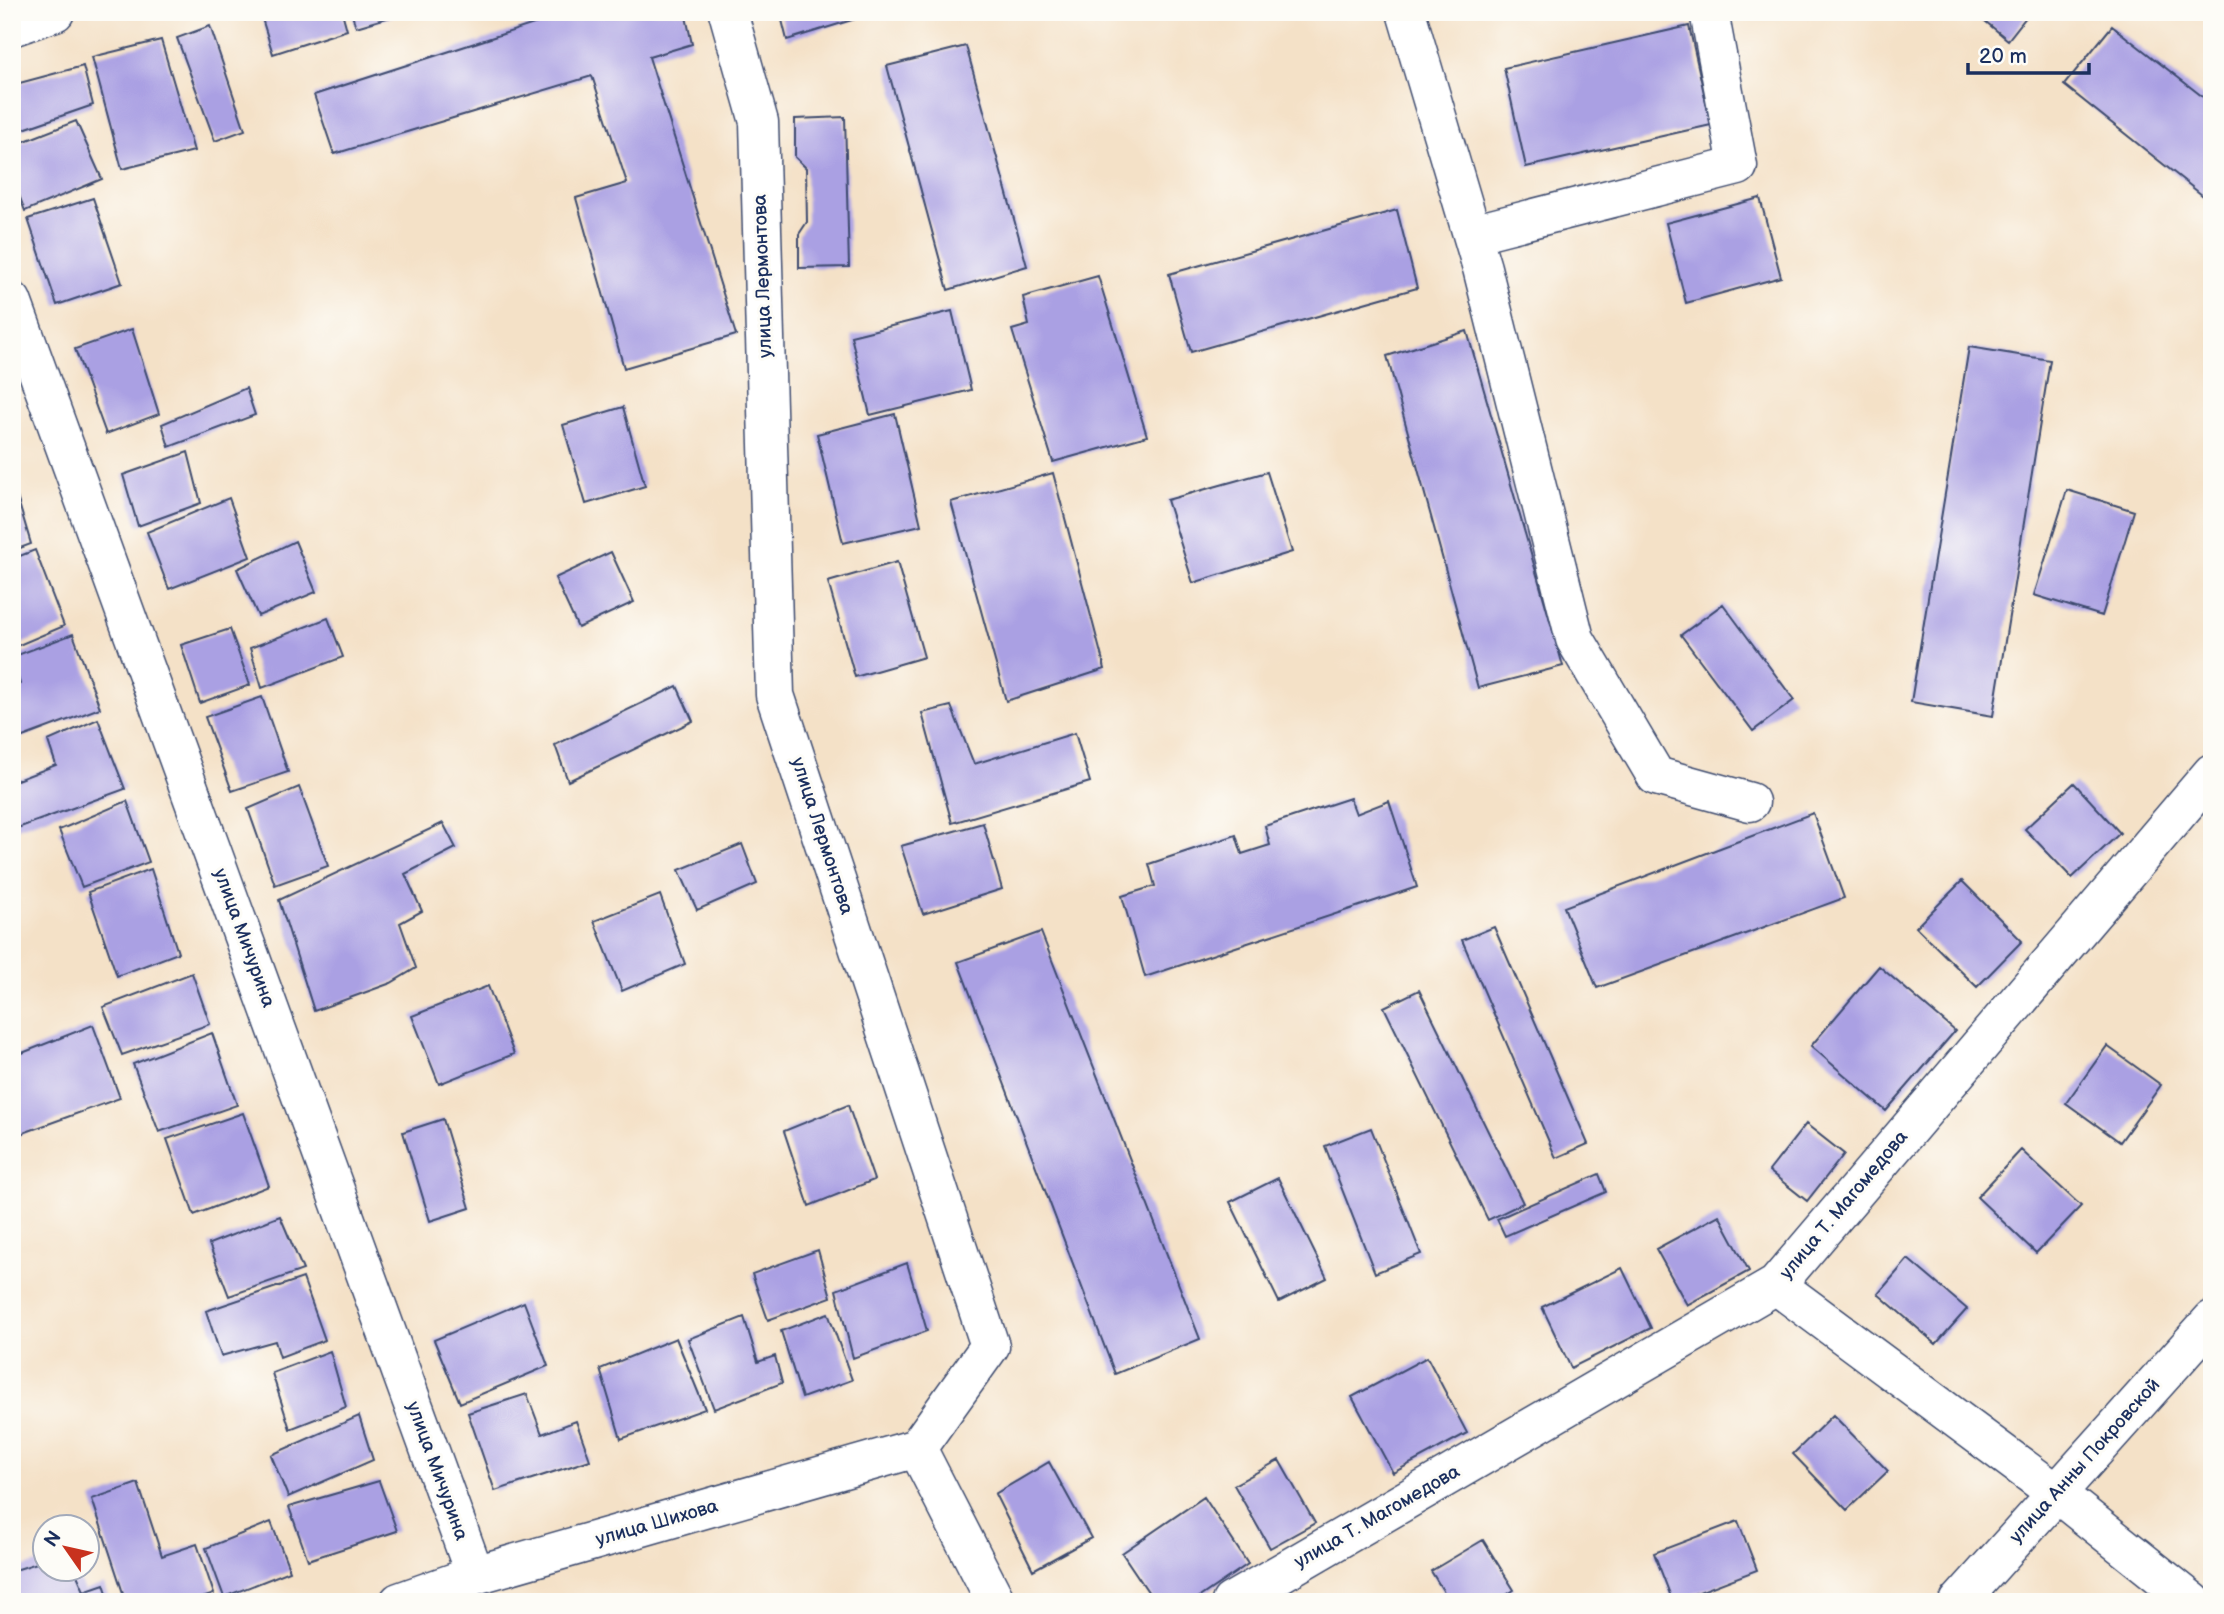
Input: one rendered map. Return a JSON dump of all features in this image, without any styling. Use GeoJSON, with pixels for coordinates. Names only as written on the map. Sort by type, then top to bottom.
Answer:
{"type":"FeatureCollection","features":[{"type":"Feature","properties":{"kind":"street"},"geometry":{"type":"LineString","coordinates":[[12,27],[55,12]]}},
{"type":"Feature","properties":{"kind":"street","name":"улица Лермонтова"},"geometry":{"type":"LineString","coordinates":[[728,12],[759,122],[775,695],[990,1346],[917,1448]]}},
{"type":"Feature","properties":{"kind":"street"},"geometry":{"type":"LineString","coordinates":[[1406,12],[1472,234],[1575,639],[1656,776],[1750,802]]}},
{"type":"Feature","properties":{"kind":"street"},"geometry":{"type":"LineString","coordinates":[[1472,234],[1738,166],[1709,12]]}},
{"type":"Feature","properties":{"kind":"street","name":"улица Мичурина"},"geometry":{"type":"LineString","coordinates":[[12,301],[475,1575]]}},
{"type":"Feature","properties":{"kind":"street","name":"улица Т. Магомедова"},"geometry":{"type":"LineString","coordinates":[[1231,1602],[1776,1285],[2212,773]]}},
{"type":"Feature","properties":{"kind":"street"},"geometry":{"type":"LineString","coordinates":[[1776,1285],[2055,1492],[2193,1602]]}},
{"type":"Feature","properties":{"kind":"street","name":"улица Анны Покровской"},"geometry":{"type":"LineString","coordinates":[[1959,1602],[2212,1320]]}},
{"type":"Feature","properties":{"kind":"street"},"geometry":{"type":"LineString","coordinates":[[917,1448],[996,1602]]}},
{"type":"Feature","properties":{"kind":"street","name":"улица Шихова"},"geometry":{"type":"LineString","coordinates":[[398,1602],[475,1575],[917,1448]]}},
{"type":"Feature","properties":{"kind":"building"},"geometry":{"type":"Polygon","coordinates":[[[260,12],[342,12],[347,30],[273,54],[260,12]]]}},
{"type":"Feature","properties":{"kind":"building"},"geometry":{"type":"Polygon","coordinates":[[[351,12],[403,12],[404,13],[356,27],[351,12]]]}},
{"type":"Feature","properties":{"kind":"building"},"geometry":{"type":"Polygon","coordinates":[[[571,12],[685,12],[692,44],[649,57],[736,335],[624,368],[576,198],[627,183],[592,76],[334,154],[314,95],[571,12]]]}},
{"type":"Feature","properties":{"kind":"building"},"geometry":{"type":"Polygon","coordinates":[[[780,12],[853,12],[855,19],[787,40],[780,12]]]}},
{"type":"Feature","properties":{"kind":"building"},"geometry":{"type":"Polygon","coordinates":[[[1974,12],[2030,12],[2008,40],[1974,12]]]}},
{"type":"Feature","properties":{"kind":"building"},"geometry":{"type":"Polygon","coordinates":[[[210,26],[245,130],[215,141],[177,38],[210,26]]]}},
{"type":"Feature","properties":{"kind":"building"},"geometry":{"type":"Polygon","coordinates":[[[1689,26],[1711,125],[1526,167],[1504,68],[1689,26]]]}},
{"type":"Feature","properties":{"kind":"building"},"geometry":{"type":"Polygon","coordinates":[[[2112,26],[2212,104],[2212,203],[2064,85],[2112,26]]]}},
{"type":"Feature","properties":{"kind":"building"},"geometry":{"type":"Polygon","coordinates":[[[161,40],[194,151],[122,169],[92,57],[161,40]]]}},
{"type":"Feature","properties":{"kind":"building"},"geometry":{"type":"Polygon","coordinates":[[[966,46],[1027,266],[948,290],[887,66],[966,46]]]}},
{"type":"Feature","properties":{"kind":"building"},"geometry":{"type":"Polygon","coordinates":[[[83,66],[93,105],[12,133],[12,85],[83,66]]]}},
{"type":"Feature","properties":{"kind":"building"},"geometry":{"type":"Polygon","coordinates":[[[845,117],[849,267],[799,268],[799,234],[807,222],[806,168],[795,157],[795,119],[845,117]]]}},
{"type":"Feature","properties":{"kind":"building"},"geometry":{"type":"Polygon","coordinates":[[[76,121],[102,179],[25,211],[12,176],[12,146],[76,121]]]}},
{"type":"Feature","properties":{"kind":"building"},"geometry":{"type":"Polygon","coordinates":[[[93,198],[122,283],[57,305],[28,219],[93,198]]]}},
{"type":"Feature","properties":{"kind":"building"},"geometry":{"type":"Polygon","coordinates":[[[1760,198],[1781,277],[1686,303],[1666,223],[1760,198]]]}},
{"type":"Feature","properties":{"kind":"building"},"geometry":{"type":"Polygon","coordinates":[[[1397,210],[1417,288],[1191,352],[1169,274],[1397,210]]]}},
{"type":"Feature","properties":{"kind":"building"},"geometry":{"type":"Polygon","coordinates":[[[1098,276],[1147,436],[1053,462],[1012,330],[1029,325],[1023,297],[1098,276]]]}},
{"type":"Feature","properties":{"kind":"building"},"geometry":{"type":"Polygon","coordinates":[[[952,311],[971,390],[870,415],[851,336],[952,311]]]}},
{"type":"Feature","properties":{"kind":"building"},"geometry":{"type":"Polygon","coordinates":[[[132,329],[159,414],[106,434],[75,349],[132,329]]]}},
{"type":"Feature","properties":{"kind":"building"},"geometry":{"type":"Polygon","coordinates":[[[1467,331],[1563,666],[1478,688],[1387,356],[1467,331]]]}},
{"type":"Feature","properties":{"kind":"building"},"geometry":{"type":"Polygon","coordinates":[[[1969,347],[2050,360],[1993,716],[1911,702],[1969,347]]]}},
{"type":"Feature","properties":{"kind":"building"},"geometry":{"type":"Polygon","coordinates":[[[246,388],[255,415],[169,447],[162,424],[246,388]]]}},
{"type":"Feature","properties":{"kind":"building"},"geometry":{"type":"Polygon","coordinates":[[[623,407],[645,486],[586,504],[563,425],[623,407]]]}},
{"type":"Feature","properties":{"kind":"building"},"geometry":{"type":"Polygon","coordinates":[[[895,414],[921,525],[843,543],[817,434],[895,414]]]}},
{"type":"Feature","properties":{"kind":"building"},"geometry":{"type":"Polygon","coordinates":[[[188,452],[201,503],[138,526],[123,475],[188,452]]]}},
{"type":"Feature","properties":{"kind":"building"},"geometry":{"type":"Polygon","coordinates":[[[1267,472],[1292,552],[1193,583],[1167,500],[1267,472]]]}},
{"type":"Feature","properties":{"kind":"building"},"geometry":{"type":"Polygon","coordinates":[[[1053,473],[1105,669],[1006,701],[951,502],[1053,473]]]}},
{"type":"Feature","properties":{"kind":"building"},"geometry":{"type":"Polygon","coordinates":[[[12,480],[31,544],[12,551],[12,480]]]}},
{"type":"Feature","properties":{"kind":"building"},"geometry":{"type":"Polygon","coordinates":[[[2067,490],[2134,511],[2102,616],[2034,595],[2067,490]]]}},
{"type":"Feature","properties":{"kind":"building"},"geometry":{"type":"Polygon","coordinates":[[[229,498],[250,557],[169,589],[147,532],[229,498]]]}},
{"type":"Feature","properties":{"kind":"building"},"geometry":{"type":"Polygon","coordinates":[[[295,541],[316,592],[258,616],[237,569],[295,541]]]}},
{"type":"Feature","properties":{"kind":"building"},"geometry":{"type":"Polygon","coordinates":[[[35,550],[64,626],[12,648],[12,559],[35,550]]]}},
{"type":"Feature","properties":{"kind":"building"},"geometry":{"type":"Polygon","coordinates":[[[611,552],[634,602],[578,628],[555,578],[611,552]]]}},
{"type":"Feature","properties":{"kind":"building"},"geometry":{"type":"Polygon","coordinates":[[[897,562],[924,657],[855,677],[828,582],[897,562]]]}},
{"type":"Feature","properties":{"kind":"building"},"geometry":{"type":"Polygon","coordinates":[[[1723,604],[1794,700],[1753,731],[1681,635],[1723,604]]]}},
{"type":"Feature","properties":{"kind":"building"},"geometry":{"type":"Polygon","coordinates":[[[328,618],[343,657],[262,688],[250,648],[328,618]]]}},
{"type":"Feature","properties":{"kind":"building"},"geometry":{"type":"Polygon","coordinates":[[[230,629],[250,685],[200,703],[181,645],[230,629]]]}},
{"type":"Feature","properties":{"kind":"building"},"geometry":{"type":"Polygon","coordinates":[[[73,634],[100,708],[12,741],[12,687],[20,684],[12,657],[73,634]]]}},
{"type":"Feature","properties":{"kind":"building"},"geometry":{"type":"Polygon","coordinates":[[[677,686],[693,721],[568,781],[555,745],[677,686]]]}},
{"type":"Feature","properties":{"kind":"building"},"geometry":{"type":"Polygon","coordinates":[[[262,697],[288,772],[232,791],[205,717],[262,697]]]}},
{"type":"Feature","properties":{"kind":"building"},"geometry":{"type":"Polygon","coordinates":[[[951,706],[974,764],[1075,733],[1090,782],[952,823],[922,713],[951,706]]]}},
{"type":"Feature","properties":{"kind":"building"},"geometry":{"type":"Polygon","coordinates":[[[98,719],[125,789],[12,830],[12,782],[56,765],[48,741],[98,719]]]}},
{"type":"Feature","properties":{"kind":"building"},"geometry":{"type":"Polygon","coordinates":[[[2074,783],[2120,833],[2072,878],[2025,829],[2074,783]]]}},
{"type":"Feature","properties":{"kind":"building"},"geometry":{"type":"Polygon","coordinates":[[[299,787],[328,866],[275,885],[248,809],[299,787]]]}},
{"type":"Feature","properties":{"kind":"building"},"geometry":{"type":"Polygon","coordinates":[[[1350,798],[1356,814],[1389,801],[1417,887],[1145,977],[1122,896],[1155,886],[1149,864],[1236,835],[1242,854],[1270,845],[1265,826],[1350,798]]]}},
{"type":"Feature","properties":{"kind":"building"},"geometry":{"type":"Polygon","coordinates":[[[127,801],[149,862],[82,887],[59,830],[127,801]]]}},
{"type":"Feature","properties":{"kind":"building"},"geometry":{"type":"Polygon","coordinates":[[[1813,813],[1844,898],[1597,988],[1564,907],[1813,813]]]}},
{"type":"Feature","properties":{"kind":"building"},"geometry":{"type":"Polygon","coordinates":[[[443,823],[456,848],[405,874],[422,911],[400,923],[416,968],[391,983],[314,1011],[279,900],[443,823]]]}},
{"type":"Feature","properties":{"kind":"building"},"geometry":{"type":"Polygon","coordinates":[[[983,823],[1002,889],[923,914],[901,846],[983,823]]]}},
{"type":"Feature","properties":{"kind":"building"},"geometry":{"type":"Polygon","coordinates":[[[742,844],[757,884],[697,910],[679,870],[742,844]]]}},
{"type":"Feature","properties":{"kind":"building"},"geometry":{"type":"Polygon","coordinates":[[[151,869],[178,953],[117,976],[88,892],[151,869]]]}},
{"type":"Feature","properties":{"kind":"building"},"geometry":{"type":"Polygon","coordinates":[[[1962,881],[2022,941],[1977,987],[1916,927],[1962,881]]]}},
{"type":"Feature","properties":{"kind":"building"},"geometry":{"type":"Polygon","coordinates":[[[660,895],[685,964],[622,991],[594,921],[660,895]]]}},
{"type":"Feature","properties":{"kind":"building"},"geometry":{"type":"Polygon","coordinates":[[[1494,927],[1588,1144],[1556,1158],[1462,940],[1494,927]]]}},
{"type":"Feature","properties":{"kind":"building"},"geometry":{"type":"Polygon","coordinates":[[[1041,932],[1200,1339],[1115,1374],[958,962],[1041,932]]]}},
{"type":"Feature","properties":{"kind":"building"},"geometry":{"type":"Polygon","coordinates":[[[1879,966],[1955,1031],[1886,1111],[1811,1046],[1879,966]]]}},
{"type":"Feature","properties":{"kind":"building"},"geometry":{"type":"Polygon","coordinates":[[[192,973],[210,1024],[122,1055],[103,1007],[192,973]]]}},
{"type":"Feature","properties":{"kind":"building"},"geometry":{"type":"Polygon","coordinates":[[[488,986],[514,1054],[439,1084],[412,1016],[488,986]]]}},
{"type":"Feature","properties":{"kind":"building"},"geometry":{"type":"Polygon","coordinates":[[[1419,990],[1523,1203],[1488,1220],[1384,1007],[1419,990]]]}},
{"type":"Feature","properties":{"kind":"building"},"geometry":{"type":"Polygon","coordinates":[[[93,1025],[120,1098],[12,1137],[12,1057],[93,1025]]]}},
{"type":"Feature","properties":{"kind":"building"},"geometry":{"type":"Polygon","coordinates":[[[212,1033],[237,1105],[159,1132],[133,1064],[212,1033]]]}},
{"type":"Feature","properties":{"kind":"building"},"geometry":{"type":"Polygon","coordinates":[[[2107,1046],[2161,1085],[2120,1142],[2066,1103],[2107,1046]]]}},
{"type":"Feature","properties":{"kind":"building"},"geometry":{"type":"Polygon","coordinates":[[[848,1105],[874,1180],[809,1206],[784,1131],[848,1105]]]}},
{"type":"Feature","properties":{"kind":"building"},"geometry":{"type":"Polygon","coordinates":[[[243,1113],[269,1186],[194,1215],[167,1139],[243,1113]]]}},
{"type":"Feature","properties":{"kind":"building"},"geometry":{"type":"Polygon","coordinates":[[[443,1119],[470,1208],[430,1221],[403,1132],[443,1119]]]}},
{"type":"Feature","properties":{"kind":"building"},"geometry":{"type":"Polygon","coordinates":[[[1806,1124],[1844,1154],[1807,1201],[1769,1171],[1806,1124]]]}},
{"type":"Feature","properties":{"kind":"building"},"geometry":{"type":"Polygon","coordinates":[[[1371,1128],[1421,1254],[1375,1273],[1325,1146],[1371,1128]]]}},
{"type":"Feature","properties":{"kind":"building"},"geometry":{"type":"Polygon","coordinates":[[[2021,1150],[2081,1206],[2036,1253],[1977,1197],[2021,1150]]]}},
{"type":"Feature","properties":{"kind":"building"},"geometry":{"type":"Polygon","coordinates":[[[1599,1174],[1606,1192],[1505,1236],[1497,1219],[1599,1174]]]}},
{"type":"Feature","properties":{"kind":"building"},"geometry":{"type":"Polygon","coordinates":[[[1278,1178],[1327,1278],[1279,1302],[1230,1202],[1278,1178]]]}},
{"type":"Feature","properties":{"kind":"building"},"geometry":{"type":"Polygon","coordinates":[[[1719,1215],[1749,1271],[1687,1305],[1656,1249],[1719,1215]]]}},
{"type":"Feature","properties":{"kind":"building"},"geometry":{"type":"Polygon","coordinates":[[[280,1216],[303,1270],[229,1296],[209,1244],[280,1216]]]}},
{"type":"Feature","properties":{"kind":"building"},"geometry":{"type":"Polygon","coordinates":[[[818,1250],[831,1297],[768,1320],[752,1274],[818,1250]]]}},
{"type":"Feature","properties":{"kind":"building"},"geometry":{"type":"Polygon","coordinates":[[[1908,1259],[1967,1309],[1936,1344],[1878,1294],[1908,1259]]]}},
{"type":"Feature","properties":{"kind":"building"},"geometry":{"type":"Polygon","coordinates":[[[907,1263],[927,1331],[853,1358],[836,1290],[907,1263]]]}},
{"type":"Feature","properties":{"kind":"building"},"geometry":{"type":"Polygon","coordinates":[[[1622,1268],[1651,1328],[1571,1368],[1542,1307],[1622,1268]]]}},
{"type":"Feature","properties":{"kind":"building"},"geometry":{"type":"Polygon","coordinates":[[[303,1278],[325,1340],[280,1357],[275,1341],[221,1356],[206,1311],[303,1278]]]}},
{"type":"Feature","properties":{"kind":"building"},"geometry":{"type":"Polygon","coordinates":[[[524,1302],[548,1366],[460,1403],[434,1340],[524,1302]]]}},
{"type":"Feature","properties":{"kind":"building"},"geometry":{"type":"Polygon","coordinates":[[[828,1313],[852,1380],[802,1398],[781,1331],[828,1313]]]}},
{"type":"Feature","properties":{"kind":"building"},"geometry":{"type":"Polygon","coordinates":[[[744,1317],[758,1362],[775,1356],[782,1383],[714,1409],[688,1339],[744,1317]]]}},
{"type":"Feature","properties":{"kind":"building"},"geometry":{"type":"Polygon","coordinates":[[[676,1338],[705,1409],[621,1439],[600,1369],[676,1338]]]}},
{"type":"Feature","properties":{"kind":"building"},"geometry":{"type":"Polygon","coordinates":[[[330,1351],[346,1407],[290,1429],[272,1373],[330,1351]]]}},
{"type":"Feature","properties":{"kind":"building"},"geometry":{"type":"Polygon","coordinates":[[[1427,1357],[1467,1433],[1393,1473],[1352,1397],[1427,1357]]]}},
{"type":"Feature","properties":{"kind":"building"},"geometry":{"type":"Polygon","coordinates":[[[527,1394],[542,1434],[576,1421],[590,1460],[495,1491],[468,1413],[527,1394]]]}},
{"type":"Feature","properties":{"kind":"building"},"geometry":{"type":"Polygon","coordinates":[[[1833,1415],[1888,1471],[1847,1510],[1793,1454],[1833,1415]]]}},
{"type":"Feature","properties":{"kind":"building"},"geometry":{"type":"Polygon","coordinates":[[[359,1416],[373,1460],[288,1497],[271,1455],[359,1416]]]}},
{"type":"Feature","properties":{"kind":"building"},"geometry":{"type":"Polygon","coordinates":[[[1279,1460],[1315,1523],[1270,1548],[1234,1485],[1279,1460]]]}},
{"type":"Feature","properties":{"kind":"building"},"geometry":{"type":"Polygon","coordinates":[[[1049,1462],[1091,1538],[1033,1570],[995,1494],[1049,1462]]]}},
{"type":"Feature","properties":{"kind":"building"},"geometry":{"type":"Polygon","coordinates":[[[379,1481],[397,1531],[308,1560],[289,1507],[379,1481]]]}},
{"type":"Feature","properties":{"kind":"building"},"geometry":{"type":"Polygon","coordinates":[[[138,1483],[162,1556],[197,1544],[214,1594],[191,1602],[126,1602],[102,1529],[102,1512],[96,1512],[92,1499],[138,1483]]]}},
{"type":"Feature","properties":{"kind":"building"},"geometry":{"type":"Polygon","coordinates":[[[1204,1497],[1248,1564],[1192,1602],[1155,1602],[1122,1553],[1204,1497]]]}},
{"type":"Feature","properties":{"kind":"building"},"geometry":{"type":"Polygon","coordinates":[[[1738,1521],[1757,1570],[1673,1602],[1654,1553],[1738,1521]]]}},
{"type":"Feature","properties":{"kind":"building"},"geometry":{"type":"Polygon","coordinates":[[[271,1522],[290,1571],[224,1597],[206,1548],[271,1522]]]}},
{"type":"Feature","properties":{"kind":"building"},"geometry":{"type":"Polygon","coordinates":[[[1483,1540],[1514,1590],[1495,1602],[1450,1602],[1431,1571],[1483,1540]]]}},
{"type":"Feature","properties":{"kind":"building"},"geometry":{"type":"Polygon","coordinates":[[[32,1565],[32,1582],[80,1582],[84,1591],[104,1584],[110,1602],[12,1602],[12,1571],[32,1565]]]}}]}
